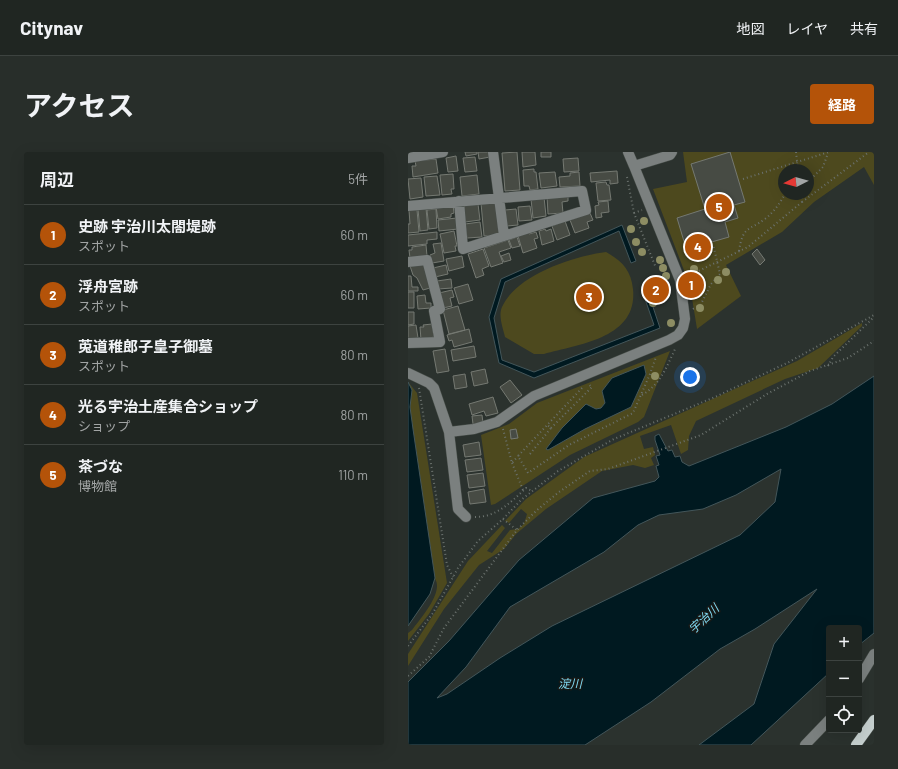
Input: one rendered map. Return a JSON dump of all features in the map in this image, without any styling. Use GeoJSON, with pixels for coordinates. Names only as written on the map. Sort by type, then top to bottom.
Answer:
{"type":"FeatureCollection","features":[{"type":"Feature","properties":{"kind":"main road"},"geometry":{"type":"LineString","coordinates":[[856,745],[874,720]]}},
{"type":"Feature","properties":{"kind":"street"},"geometry":{"type":"LineString","coordinates":[[408,158],[442,152]]}},
{"type":"Feature","properties":{"kind":"street"},"geometry":{"type":"LineString","coordinates":[[493,152],[504,236]]}},
{"type":"Feature","properties":{"kind":"street"},"geometry":{"type":"LineString","coordinates":[[449,432],[474,429],[497,422],[534,396],[669,340],[678,335],[683,328],[685,319],[680,280],[628,152]]}},
{"type":"Feature","properties":{"kind":"street"},"geometry":{"type":"LineString","coordinates":[[634,166],[670,155],[672,152]]}},
{"type":"Feature","properties":{"kind":"street"},"geometry":{"type":"LineString","coordinates":[[408,206],[459,201],[500,197],[582,192],[586,210],[463,249],[459,201]]}},
{"type":"Feature","properties":{"kind":"street"},"geometry":{"type":"LineString","coordinates":[[408,262],[427,260],[440,309],[434,311],[440,342],[408,344]]}},
{"type":"Feature","properties":{"kind":"street"},"geometry":{"type":"LineString","coordinates":[[408,373],[429,382],[434,388],[449,432],[458,509],[466,517]]}},
{"type":"Feature","properties":{"kind":"street"},"geometry":{"type":"LineString","coordinates":[[862,674],[874,654]]}},
{"type":"Feature","properties":{"kind":"street"},"geometry":{"type":"LineString","coordinates":[[805,745],[826,723]]}},
{"type":"Feature","properties":{"kind":"path"},"geometry":{"type":"LineString","coordinates":[[796,152],[798,163]]}},
{"type":"Feature","properties":{"kind":"path"},"geometry":{"type":"LineString","coordinates":[[743,179],[798,163],[828,152]]}},
{"type":"Feature","properties":{"kind":"path"},"geometry":{"type":"LineString","coordinates":[[814,176],[823,167],[828,152]]}},
{"type":"Feature","properties":{"kind":"path"},"geometry":{"type":"LineString","coordinates":[[680,280],[748,247],[802,202],[869,152]]}},
{"type":"Feature","properties":{"kind":"path"},"geometry":{"type":"LineString","coordinates":[[626,176],[634,213],[656,268]]}},
{"type":"Feature","properties":{"kind":"path"},"geometry":{"type":"LineString","coordinates":[[739,252],[741,240],[745,232],[774,210],[781,200]]}},
{"type":"Feature","properties":{"kind":"path"},"geometry":{"type":"LineString","coordinates":[[692,310],[701,304],[711,284],[720,274],[713,244]]}},
{"type":"Feature","properties":{"kind":"path"},"geometry":{"type":"LineString","coordinates":[[828,366],[833,357],[874,316]]}},
{"type":"Feature","properties":{"kind":"path"},"geometry":{"type":"LineString","coordinates":[[408,646],[433,613],[453,577],[478,541],[503,519],[521,500],[558,471],[581,456],[614,439],[716,397],[788,362],[874,316]]}},
{"type":"Feature","properties":{"kind":"path"},"geometry":{"type":"LineString","coordinates":[[408,676],[429,657],[444,628],[517,530],[537,510],[559,492],[590,471],[614,467],[701,435],[767,394],[810,371],[848,358],[874,341]]}},
{"type":"Feature","properties":{"kind":"path"},"geometry":{"type":"LineString","coordinates":[[518,456],[528,473],[569,445],[633,413],[655,359]]}},
{"type":"Feature","properties":{"kind":"path"},"geometry":{"type":"LineString","coordinates":[[418,378],[447,565],[453,577]]}},
{"type":"Feature","properties":{"kind":"path"},"geometry":{"type":"LineString","coordinates":[[530,454],[551,428],[592,388],[587,383]]}},
{"type":"Feature","properties":{"kind":"path"},"geometry":{"type":"LineString","coordinates":[[512,463],[546,424],[581,390],[583,384]]}},
{"type":"Feature","properties":{"kind":"path"},"geometry":{"type":"LineString","coordinates":[[546,424],[551,428]]}},
{"type":"Feature","properties":{"kind":"path"},"geometry":{"type":"LineString","coordinates":[[503,429],[512,463],[523,490]]}},
{"type":"Feature","properties":{"kind":"path"},"geometry":{"type":"LineString","coordinates":[[466,517],[480,517],[506,508],[526,488],[533,491]]}},
{"type":"Feature","properties":{"kind":"path"},"geometry":{"type":"LineString","coordinates":[[503,519],[517,530]]}},
{"type":"Feature","properties":{"kind":"shaded area"},"geometry":{"type":"Polygon","coordinates":[[[683,152],[874,152],[874,185],[864,167],[814,202],[782,232],[726,265],[741,296],[697,329],[690,286],[653,189],[687,182],[683,152]]]}},
{"type":"Feature","properties":{"kind":"shaded area"},"geometry":{"type":"Polygon","coordinates":[[[606,252],[617,259],[625,267],[632,282],[632,305],[626,318],[617,328],[604,336],[589,342],[544,354],[534,354],[505,337],[500,314],[502,307],[509,296],[520,285],[547,269],[578,258],[606,252]]]}},
{"type":"Feature","properties":{"kind":"shaded area"},"geometry":{"type":"Polygon","coordinates":[[[862,323],[862,326],[818,368],[785,379],[696,421],[689,436],[688,450],[681,454],[671,425],[640,436],[644,449],[653,447],[655,455],[651,458],[654,465],[645,468],[633,465],[602,471],[546,509],[516,534],[504,549],[479,565],[444,609],[408,666],[408,654],[468,561],[502,525],[505,528],[487,551],[492,553],[510,530],[518,529],[524,524],[527,514],[521,509],[509,523],[505,521],[526,499],[584,457],[797,361],[862,323]]]}},
{"type":"Feature","properties":{"kind":"shaded area"},"geometry":{"type":"Polygon","coordinates":[[[670,351],[644,417],[638,422],[570,455],[495,504],[491,505],[481,435],[509,424],[537,403],[670,351]]]}},
{"type":"Feature","properties":{"kind":"shaded area"},"geometry":{"type":"Polygon","coordinates":[[[408,382],[417,393],[447,583],[429,614],[408,641],[408,633],[412,630],[434,598],[437,584],[435,579],[430,594],[408,626],[408,382]]]}},
{"type":"Feature","properties":{"kind":"water"},"geometry":{"type":"Polygon","coordinates":[[[622,225],[636,261],[631,263],[619,231],[505,282],[494,318],[502,360],[534,372],[654,325],[644,296],[649,295],[660,328],[534,378],[499,363],[489,317],[501,279],[622,225]]]}},
{"type":"Feature","properties":{"kind":"water"},"geometry":{"type":"Polygon","coordinates":[[[644,365],[646,374],[631,407],[585,429],[548,450],[546,449],[562,428],[586,404],[596,409],[601,408],[605,403],[602,391],[612,378],[644,365]]]}},
{"type":"Feature","properties":{"kind":"water","name":"淀川"},"geometry":{"type":"Polygon","coordinates":[[[874,376],[874,633],[862,643],[862,625],[826,625],[826,676],[751,745],[699,745],[754,704],[774,644],[817,589],[755,629],[720,649],[651,702],[585,745],[408,745],[408,682],[449,641],[519,560],[593,498],[655,481],[659,477],[656,466],[659,465],[656,456],[660,455],[655,436],[659,434],[668,451],[672,450],[675,457],[680,456],[682,462],[689,466],[786,427],[832,404],[874,376]],[[781,469],[736,495],[703,509],[659,515],[638,525],[604,552],[510,607],[466,667],[437,698],[447,694],[500,658],[552,626],[740,535],[775,502],[781,469]]]}},
{"type":"Feature","properties":{"kind":"water"},"geometry":{"type":"Polygon","coordinates":[[[408,382],[412,390],[410,407],[435,578],[430,594],[408,626],[408,382]]]}},
{"type":"Feature","properties":{"kind":"building"},"geometry":{"type":"Polygon","coordinates":[[[465,152],[477,152],[477,154],[466,156],[465,152]]]}},
{"type":"Feature","properties":{"kind":"building"},"geometry":{"type":"Polygon","coordinates":[[[478,152],[489,152],[490,157],[479,159],[478,152]]]}},
{"type":"Feature","properties":{"kind":"building"},"geometry":{"type":"Polygon","coordinates":[[[517,152],[520,190],[505,191],[502,153],[517,152]]]}},
{"type":"Feature","properties":{"kind":"building"},"geometry":{"type":"Polygon","coordinates":[[[522,152],[535,152],[536,165],[523,167],[522,152]]]}},
{"type":"Feature","properties":{"kind":"building"},"geometry":{"type":"Polygon","coordinates":[[[541,152],[551,152],[551,157],[541,157],[541,152]]]}},
{"type":"Feature","properties":{"kind":"building"},"geometry":{"type":"Polygon","coordinates":[[[730,152],[745,202],[734,205],[738,218],[725,222],[729,237],[708,243],[711,252],[689,258],[677,218],[705,209],[691,164],[730,152]]]}},
{"type":"Feature","properties":{"kind":"building"},"geometry":{"type":"Polygon","coordinates":[[[456,156],[458,171],[448,172],[446,158],[456,156]]]}},
{"type":"Feature","properties":{"kind":"building"},"geometry":{"type":"Polygon","coordinates":[[[475,157],[477,171],[465,172],[463,158],[475,157]]]}},
{"type":"Feature","properties":{"kind":"building"},"geometry":{"type":"Polygon","coordinates":[[[578,158],[579,171],[564,172],[563,159],[578,158]]]}},
{"type":"Feature","properties":{"kind":"building"},"geometry":{"type":"Polygon","coordinates":[[[436,159],[438,173],[413,177],[412,166],[416,166],[415,161],[436,159]]]}},
{"type":"Feature","properties":{"kind":"building"},"geometry":{"type":"Polygon","coordinates":[[[534,169],[534,172],[536,172],[538,189],[530,190],[529,186],[524,186],[523,170],[534,169]]]}},
{"type":"Feature","properties":{"kind":"building"},"geometry":{"type":"Polygon","coordinates":[[[617,171],[618,183],[610,184],[610,180],[591,182],[590,173],[617,171]]]}},
{"type":"Feature","properties":{"kind":"building"},"geometry":{"type":"Polygon","coordinates":[[[555,172],[557,186],[541,188],[539,173],[555,172]]]}},
{"type":"Feature","properties":{"kind":"building"},"geometry":{"type":"Polygon","coordinates":[[[579,172],[580,186],[560,187],[559,177],[570,176],[570,173],[579,172]]]}},
{"type":"Feature","properties":{"kind":"building"},"geometry":{"type":"Polygon","coordinates":[[[453,174],[454,189],[451,189],[452,194],[442,195],[440,175],[453,174]]]}},
{"type":"Feature","properties":{"kind":"building"},"geometry":{"type":"Polygon","coordinates":[[[477,175],[479,194],[462,196],[460,177],[477,175]]]}},
{"type":"Feature","properties":{"kind":"building"},"geometry":{"type":"Polygon","coordinates":[[[437,176],[440,195],[426,196],[424,177],[437,176]]]}},
{"type":"Feature","properties":{"kind":"building"},"geometry":{"type":"Polygon","coordinates":[[[421,178],[423,197],[410,199],[408,179],[421,178]]]}},
{"type":"Feature","properties":{"kind":"building"},"geometry":{"type":"Polygon","coordinates":[[[606,182],[607,185],[609,185],[611,200],[598,201],[596,183],[606,182]]]}},
{"type":"Feature","properties":{"kind":"building"},"geometry":{"type":"Polygon","coordinates":[[[568,194],[568,201],[562,202],[563,213],[548,214],[547,196],[568,194]]]}},
{"type":"Feature","properties":{"kind":"building"},"geometry":{"type":"Polygon","coordinates":[[[544,197],[546,216],[533,218],[531,199],[544,197]]]}},
{"type":"Feature","properties":{"kind":"building"},"geometry":{"type":"Polygon","coordinates":[[[496,201],[499,235],[484,236],[481,203],[496,201]]]}},
{"type":"Feature","properties":{"kind":"building"},"geometry":{"type":"Polygon","coordinates":[[[608,201],[609,212],[601,213],[602,217],[596,218],[595,206],[599,205],[598,202],[608,201]]]}},
{"type":"Feature","properties":{"kind":"building"},"geometry":{"type":"Polygon","coordinates":[[[478,204],[480,220],[465,222],[464,205],[478,204]]]}},
{"type":"Feature","properties":{"kind":"building"},"geometry":{"type":"Polygon","coordinates":[[[453,205],[454,213],[451,214],[451,217],[438,219],[436,207],[453,205]]]}},
{"type":"Feature","properties":{"kind":"building"},"geometry":{"type":"Polygon","coordinates":[[[530,206],[532,220],[519,221],[518,207],[530,206]]]}},
{"type":"Feature","properties":{"kind":"building"},"geometry":{"type":"Polygon","coordinates":[[[426,208],[428,230],[420,231],[418,209],[426,208]]]}},
{"type":"Feature","properties":{"kind":"building"},"geometry":{"type":"Polygon","coordinates":[[[436,209],[437,228],[429,229],[427,210],[436,209]]]}},
{"type":"Feature","properties":{"kind":"building"},"geometry":{"type":"Polygon","coordinates":[[[516,209],[518,225],[507,226],[505,210],[516,209]]]}},
{"type":"Feature","properties":{"kind":"building"},"geometry":{"type":"Polygon","coordinates":[[[409,210],[417,210],[419,232],[408,233],[408,224],[410,224],[409,210]]]}},
{"type":"Feature","properties":{"kind":"building"},"geometry":{"type":"Polygon","coordinates":[[[590,213],[593,220],[587,222],[589,228],[575,233],[570,220],[590,213]]]}},
{"type":"Feature","properties":{"kind":"building"},"geometry":{"type":"Polygon","coordinates":[[[457,218],[458,229],[439,231],[438,220],[457,218]]]}},
{"type":"Feature","properties":{"kind":"building"},"geometry":{"type":"Polygon","coordinates":[[[565,221],[570,235],[557,240],[552,226],[565,221]]]}},
{"type":"Feature","properties":{"kind":"building"},"geometry":{"type":"Polygon","coordinates":[[[480,222],[482,237],[467,238],[465,224],[480,222]]]}},
{"type":"Feature","properties":{"kind":"building"},"geometry":{"type":"Polygon","coordinates":[[[545,229],[546,231],[551,229],[554,241],[542,245],[539,231],[545,229]]]}},
{"type":"Feature","properties":{"kind":"building"},"geometry":{"type":"Polygon","coordinates":[[[454,231],[457,246],[455,246],[456,251],[444,253],[440,234],[454,231]]]}},
{"type":"Feature","properties":{"kind":"building"},"geometry":{"type":"Polygon","coordinates":[[[437,232],[437,239],[427,240],[427,244],[408,246],[408,235],[437,232]]]}},
{"type":"Feature","properties":{"kind":"building"},"geometry":{"type":"Polygon","coordinates":[[[528,232],[529,234],[536,232],[538,238],[534,239],[537,248],[523,253],[518,236],[528,232]]]}},
{"type":"Feature","properties":{"kind":"building"},"geometry":{"type":"Polygon","coordinates":[[[517,237],[520,246],[512,248],[509,240],[517,237]]]}},
{"type":"Feature","properties":{"kind":"building"},"geometry":{"type":"Polygon","coordinates":[[[508,240],[511,248],[499,252],[503,263],[491,267],[484,248],[508,240]]]}},
{"type":"Feature","properties":{"kind":"building"},"geometry":{"type":"Polygon","coordinates":[[[441,243],[444,261],[432,263],[430,255],[435,253],[433,244],[441,243]]]}},
{"type":"Feature","properties":{"kind":"building"},"geometry":{"type":"Polygon","coordinates":[[[426,245],[427,256],[410,258],[409,250],[412,250],[412,247],[426,245]]]}},
{"type":"Feature","properties":{"kind":"building"},"geometry":{"type":"Polygon","coordinates":[[[483,249],[489,266],[482,269],[484,275],[476,278],[468,254],[483,249]]]}},
{"type":"Feature","properties":{"kind":"building"},"geometry":{"type":"Polygon","coordinates":[[[757,249],[765,260],[760,265],[752,254],[757,249]]]}},
{"type":"Feature","properties":{"kind":"building"},"geometry":{"type":"Polygon","coordinates":[[[509,253],[511,260],[504,262],[501,256],[509,253]]]}},
{"type":"Feature","properties":{"kind":"building"},"geometry":{"type":"Polygon","coordinates":[[[462,256],[464,267],[449,271],[446,259],[462,256]]]}},
{"type":"Feature","properties":{"kind":"building"},"geometry":{"type":"Polygon","coordinates":[[[424,262],[430,288],[423,290],[417,278],[413,275],[410,266],[424,262]]]}},
{"type":"Feature","properties":{"kind":"building"},"geometry":{"type":"Polygon","coordinates":[[[446,265],[448,274],[435,277],[433,268],[446,265]]]}},
{"type":"Feature","properties":{"kind":"building"},"geometry":{"type":"Polygon","coordinates":[[[408,276],[411,276],[412,287],[418,287],[418,291],[408,291],[408,276]]]}},
{"type":"Feature","properties":{"kind":"building"},"geometry":{"type":"Polygon","coordinates":[[[451,279],[452,288],[438,289],[437,281],[451,279]]]}},
{"type":"Feature","properties":{"kind":"building"},"geometry":{"type":"Polygon","coordinates":[[[468,284],[473,300],[459,304],[454,288],[468,284]]]}},
{"type":"Feature","properties":{"kind":"building"},"geometry":{"type":"Polygon","coordinates":[[[452,290],[454,297],[450,298],[452,306],[443,308],[439,293],[452,290]]]}},
{"type":"Feature","properties":{"kind":"building"},"geometry":{"type":"Polygon","coordinates":[[[408,292],[414,292],[414,308],[408,308],[408,292]]]}},
{"type":"Feature","properties":{"kind":"building"},"geometry":{"type":"Polygon","coordinates":[[[425,295],[426,303],[431,303],[431,308],[418,309],[417,296],[425,295]]]}},
{"type":"Feature","properties":{"kind":"building"},"geometry":{"type":"Polygon","coordinates":[[[458,306],[465,330],[449,334],[443,310],[458,306]]]}},
{"type":"Feature","properties":{"kind":"building"},"geometry":{"type":"Polygon","coordinates":[[[408,312],[414,312],[414,324],[408,325],[408,312]]]}},
{"type":"Feature","properties":{"kind":"building"},"geometry":{"type":"Polygon","coordinates":[[[432,324],[434,337],[421,340],[420,327],[424,327],[423,325],[432,324]]]}},
{"type":"Feature","properties":{"kind":"building"},"geometry":{"type":"Polygon","coordinates":[[[416,325],[418,338],[408,339],[408,326],[416,325]]]}},
{"type":"Feature","properties":{"kind":"building"},"geometry":{"type":"Polygon","coordinates":[[[469,329],[472,342],[454,347],[452,340],[449,341],[447,335],[469,329]]]}},
{"type":"Feature","properties":{"kind":"building"},"geometry":{"type":"Polygon","coordinates":[[[474,346],[476,357],[453,361],[451,350],[474,346]]]}},
{"type":"Feature","properties":{"kind":"building"},"geometry":{"type":"Polygon","coordinates":[[[445,349],[449,371],[437,373],[433,351],[445,349]]]}},
{"type":"Feature","properties":{"kind":"building"},"geometry":{"type":"Polygon","coordinates":[[[485,369],[488,383],[474,386],[471,372],[485,369]]]}},
{"type":"Feature","properties":{"kind":"building"},"geometry":{"type":"Polygon","coordinates":[[[465,374],[467,387],[455,389],[453,376],[465,374]]]}},
{"type":"Feature","properties":{"kind":"building"},"geometry":{"type":"Polygon","coordinates":[[[510,380],[522,395],[511,403],[500,387],[510,380]]]}},
{"type":"Feature","properties":{"kind":"building"},"geometry":{"type":"Polygon","coordinates":[[[493,397],[498,413],[486,416],[484,411],[472,415],[469,404],[493,397]]]}},
{"type":"Feature","properties":{"kind":"building"},"geometry":{"type":"Polygon","coordinates":[[[482,415],[483,423],[473,424],[472,416],[482,415]]]}},
{"type":"Feature","properties":{"kind":"building"},"geometry":{"type":"Polygon","coordinates":[[[516,429],[518,438],[511,439],[510,430],[516,429]]]}},
{"type":"Feature","properties":{"kind":"building"},"geometry":{"type":"Polygon","coordinates":[[[479,442],[481,455],[465,457],[463,445],[479,442]]]}},
{"type":"Feature","properties":{"kind":"building"},"geometry":{"type":"Polygon","coordinates":[[[481,458],[483,470],[467,472],[465,460],[481,458]]]}},
{"type":"Feature","properties":{"kind":"building"},"geometry":{"type":"Polygon","coordinates":[[[483,473],[485,486],[469,488],[467,475],[483,473]]]}},
{"type":"Feature","properties":{"kind":"building"},"geometry":{"type":"Polygon","coordinates":[[[484,489],[486,502],[470,504],[468,492],[484,489]]]}},
{"type":"Feature","properties":{"kind":"place","name":"茶づな"},"geometry":{"type":"Point","coordinates":[719,207]}},
{"type":"Feature","properties":{"kind":"place","name":"光る宇治土産集合ショップ"},"geometry":{"type":"Point","coordinates":[698,247]}},
{"type":"Feature","properties":{"kind":"place","name":"史跡 宇治川太閤堤跡"},"geometry":{"type":"Point","coordinates":[691,285]}},
{"type":"Feature","properties":{"kind":"place","name":"浮舟宮跡"},"geometry":{"type":"Point","coordinates":[656,290]}},
{"type":"Feature","properties":{"kind":"place","name":"莵道稚郎子皇子御墓"},"geometry":{"type":"Point","coordinates":[589,297]}},
{"type":"Feature","properties":{"kind":"water label","name":"宇治川"},"geometry":{"type":"Point","coordinates":[704,619]}}]}
